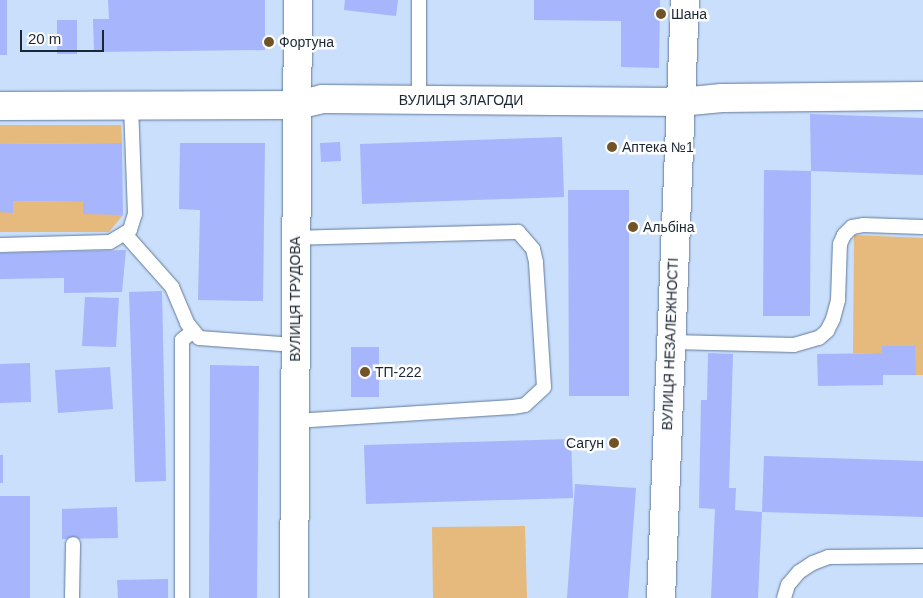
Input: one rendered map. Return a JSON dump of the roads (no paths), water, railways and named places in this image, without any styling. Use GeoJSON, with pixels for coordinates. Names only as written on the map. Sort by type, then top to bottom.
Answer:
{"type":"FeatureCollection","features":[{"type":"Feature","properties":{"kind":"street","name":"ВУЛИЦЯ ТРУДОВА"},"geometry":{"type":"LineString","coordinates":[[294,598],[298,0]]}},
{"type":"Feature","properties":{"kind":"street","name":"ВУЛИЦЯ НЕЗАЛЕЖНОСТІ"},"geometry":{"type":"LineString","coordinates":[[661,598],[685,0]]}},
{"type":"Feature","properties":{"kind":"street","name":"ВУЛИЦЯ ЗЛАГОДИ"},"geometry":{"type":"LineString","coordinates":[[0,106],[297,105],[322,99],[680,102],[722,98],[923,96]]}},
{"type":"Feature","properties":{"kind":"lane"},"geometry":{"type":"LineString","coordinates":[[419,0],[419,100]]}},
{"type":"Feature","properties":{"kind":"lane"},"geometry":{"type":"LineString","coordinates":[[0,245],[110,242],[130,230],[135,214],[131,106]]}},
{"type":"Feature","properties":{"kind":"lane"},"geometry":{"type":"LineString","coordinates":[[670,342],[794,345],[819,338],[828,331],[838,300],[840,244],[844,235],[852,227],[862,225],[923,227]]}},
{"type":"Feature","properties":{"kind":"lane"},"geometry":{"type":"LineString","coordinates":[[295,421],[513,407],[525,405],[544,387],[536,262],[533,249],[518,232],[296,238]]}},
{"type":"Feature","properties":{"kind":"lane"},"geometry":{"type":"LineString","coordinates":[[125,234],[172,287],[193,331],[199,338],[295,345]]}},
{"type":"Feature","properties":{"kind":"lane"},"geometry":{"type":"LineString","coordinates":[[182,598],[182,340],[193,331]]}},
{"type":"Feature","properties":{"kind":"lane"},"geometry":{"type":"LineString","coordinates":[[72,598],[73,544]]}},
{"type":"Feature","properties":{"kind":"lane"},"geometry":{"type":"LineString","coordinates":[[784,598],[788,585],[799,572],[812,563],[829,557],[923,556]]}},
{"type":"Feature","properties":{"kind":"place","name":"Шана"},"geometry":{"type":"Point","coordinates":[661,14]}},
{"type":"Feature","properties":{"kind":"place","name":"Фортуна"},"geometry":{"type":"Point","coordinates":[269,42]}},
{"type":"Feature","properties":{"kind":"place","name":"Аптека №1"},"geometry":{"type":"Point","coordinates":[612,147]}},
{"type":"Feature","properties":{"kind":"place","name":"Альбіна"},"geometry":{"type":"Point","coordinates":[633,227]}},
{"type":"Feature","properties":{"kind":"place","name":"ТП-222"},"geometry":{"type":"Point","coordinates":[365,372]}},
{"type":"Feature","properties":{"kind":"place","name":"Сагун"},"geometry":{"type":"Point","coordinates":[614,443]}}]}
